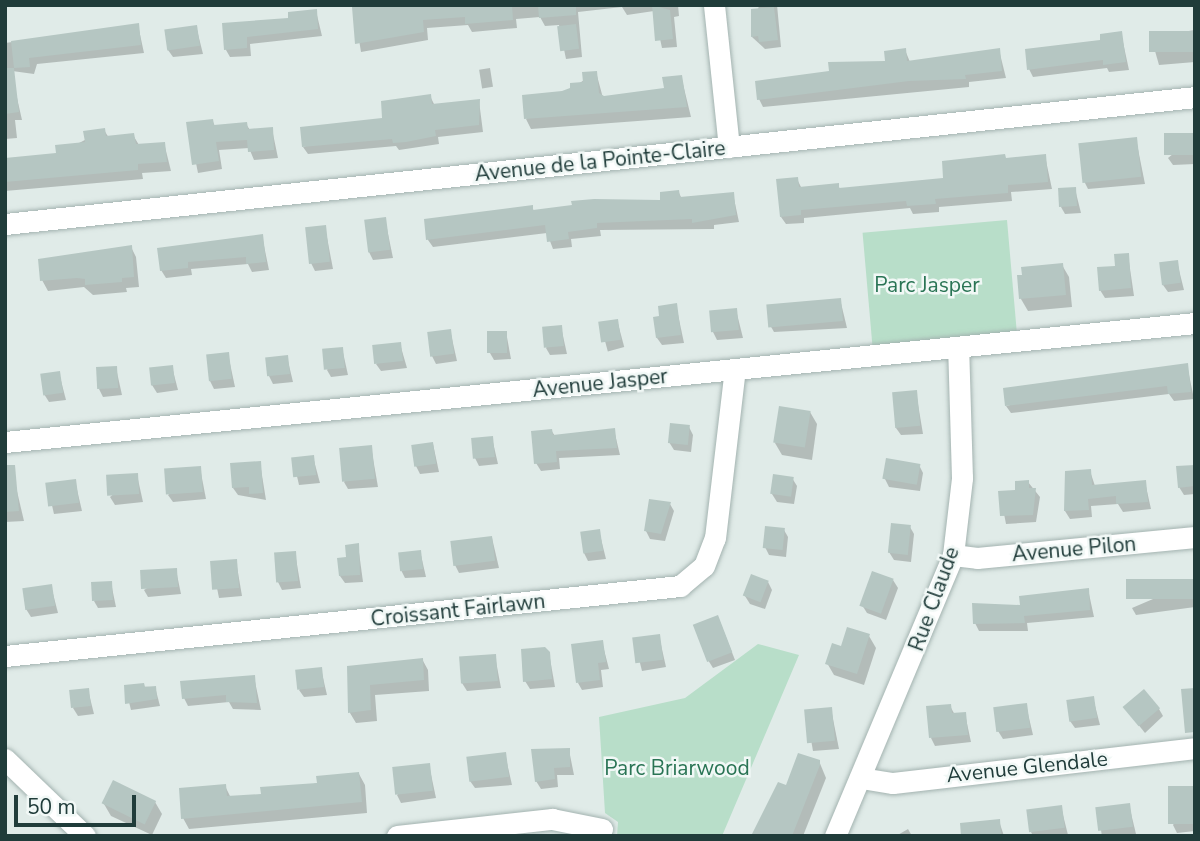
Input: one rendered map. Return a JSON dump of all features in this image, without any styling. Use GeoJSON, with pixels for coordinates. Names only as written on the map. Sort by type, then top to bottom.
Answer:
{"type":"FeatureCollection","features":[{"type":"Feature","properties":{"kind":"street"},"geometry":{"type":"LineString","coordinates":[[714,5],[729,147]]}},
{"type":"Feature","properties":{"kind":"street","name":"Avenue de la Pointe-Claire"},"geometry":{"type":"LineString","coordinates":[[5,224],[1195,97]]}},
{"type":"Feature","properties":{"kind":"street","name":"Avenue Jasper"},"geometry":{"type":"LineString","coordinates":[[5,442],[1195,323]]}},
{"type":"Feature","properties":{"kind":"street","name":"Rue Claude"},"geometry":{"type":"LineString","coordinates":[[835,836],[953,555],[962,478],[958,347]]}},
{"type":"Feature","properties":{"kind":"street","name":"Croissant Fairlawn"},"geometry":{"type":"LineString","coordinates":[[5,656],[680,586],[704,566],[715,538],[735,369]]}},
{"type":"Feature","properties":{"kind":"street","name":"Avenue Pilon"},"geometry":{"type":"LineString","coordinates":[[953,555],[977,558],[1195,537]]}},
{"type":"Feature","properties":{"kind":"street","name":"Avenue Glendale"},"geometry":{"type":"LineString","coordinates":[[861,778],[892,783],[1195,748]]}},
{"type":"Feature","properties":{"kind":"street"},"geometry":{"type":"LineString","coordinates":[[5,759],[85,836]]}},
{"type":"Feature","properties":{"kind":"street"},"geometry":{"type":"LineString","coordinates":[[397,836],[552,819],[602,829]]}},
{"type":"Feature","properties":{"kind":"green space","name":"Parc Jasper"},"geometry":{"type":"Polygon","coordinates":[[[1007,220],[1017,333],[872,345],[863,233],[1007,220]]]}},
{"type":"Feature","properties":{"kind":"green space","name":"Parc Briarwood"},"geometry":{"type":"Polygon","coordinates":[[[758,644],[799,655],[722,836],[617,836],[618,822],[605,813],[599,717],[685,698],[758,644]]]}},
{"type":"Feature","properties":{"kind":"building"},"geometry":{"type":"Polygon","coordinates":[[[512,5],[513,20],[465,24],[465,17],[423,20],[424,32],[355,44],[352,7],[512,5]]]}},
{"type":"Feature","properties":{"kind":"building"},"geometry":{"type":"Polygon","coordinates":[[[538,5],[576,5],[576,15],[539,18],[538,5]]]}},
{"type":"Feature","properties":{"kind":"building"},"geometry":{"type":"Polygon","coordinates":[[[652,5],[670,10],[673,39],[655,41],[652,5]]]}},
{"type":"Feature","properties":{"kind":"building"},"geometry":{"type":"Polygon","coordinates":[[[774,7],[778,40],[759,42],[758,36],[751,37],[751,9],[774,7]]]}},
{"type":"Feature","properties":{"kind":"building"},"geometry":{"type":"Polygon","coordinates":[[[317,9],[318,29],[247,37],[247,48],[224,50],[222,23],[288,18],[288,12],[317,9]]]}},
{"type":"Feature","properties":{"kind":"building"},"geometry":{"type":"Polygon","coordinates":[[[139,23],[141,45],[29,58],[30,67],[14,68],[11,41],[139,23]]]}},
{"type":"Feature","properties":{"kind":"building"},"geometry":{"type":"Polygon","coordinates":[[[576,24],[579,49],[560,51],[557,26],[576,24]]]}},
{"type":"Feature","properties":{"kind":"building"},"geometry":{"type":"Polygon","coordinates":[[[197,25],[200,46],[167,50],[164,30],[197,25]]]}},
{"type":"Feature","properties":{"kind":"building"},"geometry":{"type":"Polygon","coordinates":[[[1122,31],[1126,62],[1103,65],[1103,60],[1027,70],[1025,49],[1100,40],[1100,34],[1122,31]]]}},
{"type":"Feature","properties":{"kind":"building"},"geometry":{"type":"Polygon","coordinates":[[[1149,31],[1195,31],[1195,52],[1149,52],[1149,31]]]}},
{"type":"Feature","properties":{"kind":"building"},"geometry":{"type":"Polygon","coordinates":[[[906,48],[907,61],[1000,48],[1002,71],[965,75],[966,79],[909,81],[757,100],[755,81],[829,71],[828,62],[885,61],[884,51],[906,48]]]}},
{"type":"Feature","properties":{"kind":"building"},"geometry":{"type":"Polygon","coordinates":[[[5,68],[14,68],[19,112],[5,114],[5,68]]]}},
{"type":"Feature","properties":{"kind":"building"},"geometry":{"type":"Polygon","coordinates":[[[597,71],[599,93],[604,96],[664,88],[662,77],[682,75],[687,107],[524,119],[522,95],[562,91],[570,88],[570,83],[583,82],[582,72],[597,71]]]}},
{"type":"Feature","properties":{"kind":"building"},"geometry":{"type":"Polygon","coordinates":[[[431,94],[432,104],[480,99],[479,125],[435,130],[436,136],[406,142],[393,143],[392,139],[302,147],[300,127],[382,118],[381,101],[431,94]]]}},
{"type":"Feature","properties":{"kind":"building"},"geometry":{"type":"Polygon","coordinates":[[[213,119],[214,125],[247,122],[248,129],[273,127],[274,150],[248,152],[247,140],[216,142],[219,161],[192,165],[186,122],[213,119]]]}},
{"type":"Feature","properties":{"kind":"building"},"geometry":{"type":"Polygon","coordinates":[[[105,128],[106,136],[134,133],[136,144],[165,142],[167,162],[138,164],[138,170],[5,182],[5,158],[56,153],[55,145],[85,142],[83,131],[105,128]]]}},
{"type":"Feature","properties":{"kind":"building"},"geometry":{"type":"Polygon","coordinates":[[[1164,133],[1195,133],[1195,155],[1164,155],[1164,133]]]}},
{"type":"Feature","properties":{"kind":"building"},"geometry":{"type":"Polygon","coordinates":[[[1137,137],[1141,177],[1083,183],[1078,143],[1137,137]]]}},
{"type":"Feature","properties":{"kind":"building"},"geometry":{"type":"Polygon","coordinates":[[[1005,154],[1006,158],[1046,154],[1048,182],[1008,185],[1008,193],[935,199],[936,204],[907,206],[906,201],[801,210],[801,215],[780,217],[776,179],[798,177],[799,187],[839,183],[839,188],[943,178],[942,161],[1005,154]]]}},
{"type":"Feature","properties":{"kind":"building"},"geometry":{"type":"Polygon","coordinates":[[[1076,187],[1077,206],[1059,207],[1058,188],[1076,187]]]}},
{"type":"Feature","properties":{"kind":"building"},"geometry":{"type":"Polygon","coordinates":[[[679,190],[680,197],[734,192],[736,215],[692,223],[692,219],[597,223],[597,228],[568,232],[569,239],[547,242],[545,225],[426,240],[424,219],[533,205],[533,210],[572,205],[571,201],[594,199],[660,200],[660,192],[679,190]]]}},
{"type":"Feature","properties":{"kind":"building"},"geometry":{"type":"Polygon","coordinates":[[[386,217],[390,250],[368,252],[364,220],[386,217]]]}},
{"type":"Feature","properties":{"kind":"building"},"geometry":{"type":"Polygon","coordinates":[[[326,225],[330,262],[309,264],[305,227],[326,225]]]}},
{"type":"Feature","properties":{"kind":"building"},"geometry":{"type":"Polygon","coordinates":[[[263,234],[266,262],[246,264],[246,257],[188,262],[188,268],[160,271],[157,248],[263,234]]]}},
{"type":"Feature","properties":{"kind":"building"},"geometry":{"type":"Polygon","coordinates":[[[132,245],[134,277],[122,278],[122,282],[85,285],[85,279],[77,278],[40,281],[38,259],[132,245]]]}},
{"type":"Feature","properties":{"kind":"building"},"geometry":{"type":"Polygon","coordinates":[[[1129,253],[1131,288],[1099,291],[1097,267],[1115,266],[1114,254],[1129,253]]]}},
{"type":"Feature","properties":{"kind":"building"},"geometry":{"type":"Polygon","coordinates":[[[1178,260],[1181,283],[1162,285],[1159,262],[1178,260]]]}},
{"type":"Feature","properties":{"kind":"building"},"geometry":{"type":"Polygon","coordinates":[[[1063,263],[1066,295],[1019,299],[1017,275],[1022,275],[1021,267],[1063,263]]]}},
{"type":"Feature","properties":{"kind":"building"},"geometry":{"type":"Polygon","coordinates":[[[841,298],[843,321],[768,327],[766,305],[841,298]]]}},
{"type":"Feature","properties":{"kind":"building"},"geometry":{"type":"Polygon","coordinates":[[[677,303],[681,335],[656,338],[653,317],[659,316],[658,306],[677,303]]]}},
{"type":"Feature","properties":{"kind":"building"},"geometry":{"type":"Polygon","coordinates":[[[737,308],[739,330],[711,332],[709,310],[737,308]]]}},
{"type":"Feature","properties":{"kind":"building"},"geometry":{"type":"Polygon","coordinates":[[[618,319],[621,340],[601,343],[598,322],[618,319]]]}},
{"type":"Feature","properties":{"kind":"building"},"geometry":{"type":"Polygon","coordinates":[[[562,325],[564,346],[544,348],[542,327],[562,325]]]}},
{"type":"Feature","properties":{"kind":"building"},"geometry":{"type":"Polygon","coordinates":[[[451,329],[454,354],[430,357],[427,332],[451,329]]]}},
{"type":"Feature","properties":{"kind":"building"},"geometry":{"type":"Polygon","coordinates":[[[487,331],[507,331],[507,353],[487,353],[487,331]]]}},
{"type":"Feature","properties":{"kind":"building"},"geometry":{"type":"Polygon","coordinates":[[[401,342],[403,361],[374,364],[372,345],[401,342]]]}},
{"type":"Feature","properties":{"kind":"building"},"geometry":{"type":"Polygon","coordinates":[[[343,347],[345,368],[324,370],[322,349],[343,347]]]}},
{"type":"Feature","properties":{"kind":"building"},"geometry":{"type":"Polygon","coordinates":[[[229,352],[232,379],[209,381],[206,354],[229,352]]]}},
{"type":"Feature","properties":{"kind":"building"},"geometry":{"type":"Polygon","coordinates":[[[288,355],[290,374],[267,376],[265,357],[288,355]]]}},
{"type":"Feature","properties":{"kind":"building"},"geometry":{"type":"Polygon","coordinates":[[[1188,363],[1191,392],[1168,394],[1167,386],[1005,406],[1003,388],[1188,363]]]}},
{"type":"Feature","properties":{"kind":"building"},"geometry":{"type":"Polygon","coordinates":[[[173,365],[175,383],[151,385],[149,368],[173,365]]]}},
{"type":"Feature","properties":{"kind":"building"},"geometry":{"type":"Polygon","coordinates":[[[117,366],[118,388],[97,389],[96,367],[117,366]]]}},
{"type":"Feature","properties":{"kind":"building"},"geometry":{"type":"Polygon","coordinates":[[[60,371],[63,393],[43,396],[40,374],[60,371]]]}},
{"type":"Feature","properties":{"kind":"building"},"geometry":{"type":"Polygon","coordinates":[[[917,390],[920,426],[895,428],[892,392],[917,390]]]}},
{"type":"Feature","properties":{"kind":"building"},"geometry":{"type":"Polygon","coordinates":[[[779,406],[811,411],[805,448],[773,443],[779,406]]]}},
{"type":"Feature","properties":{"kind":"building"},"geometry":{"type":"Polygon","coordinates":[[[670,423],[690,425],[688,445],[668,443],[670,423]]]}},
{"type":"Feature","properties":{"kind":"building"},"geometry":{"type":"Polygon","coordinates":[[[615,428],[617,448],[556,451],[557,462],[534,464],[531,431],[552,429],[553,435],[615,428]]]}},
{"type":"Feature","properties":{"kind":"building"},"geometry":{"type":"Polygon","coordinates":[[[493,436],[495,457],[473,459],[471,438],[493,436]]]}},
{"type":"Feature","properties":{"kind":"building"},"geometry":{"type":"Polygon","coordinates":[[[433,442],[436,464],[414,467],[411,445],[433,442]]]}},
{"type":"Feature","properties":{"kind":"building"},"geometry":{"type":"Polygon","coordinates":[[[372,445],[375,479],[342,482],[339,448],[372,445]]]}},
{"type":"Feature","properties":{"kind":"building"},"geometry":{"type":"Polygon","coordinates":[[[314,455],[316,475],[293,477],[291,457],[314,455]]]}},
{"type":"Feature","properties":{"kind":"building"},"geometry":{"type":"Polygon","coordinates":[[[886,458],[920,464],[917,485],[882,479],[886,458]]]}},
{"type":"Feature","properties":{"kind":"building"},"geometry":{"type":"Polygon","coordinates":[[[261,461],[263,493],[249,494],[249,487],[232,488],[230,463],[261,461]]]}},
{"type":"Feature","properties":{"kind":"building"},"geometry":{"type":"Polygon","coordinates":[[[5,465],[15,465],[19,511],[5,512],[5,465]]]}},
{"type":"Feature","properties":{"kind":"building"},"geometry":{"type":"Polygon","coordinates":[[[1195,465],[1195,486],[1178,488],[1176,466],[1195,465]]]}},
{"type":"Feature","properties":{"kind":"building"},"geometry":{"type":"Polygon","coordinates":[[[201,466],[203,492],[166,495],[164,469],[201,466]]]}},
{"type":"Feature","properties":{"kind":"building"},"geometry":{"type":"Polygon","coordinates":[[[1091,469],[1092,485],[1146,480],[1148,502],[1116,504],[1116,496],[1088,499],[1089,510],[1064,511],[1065,471],[1091,469]]]}},
{"type":"Feature","properties":{"kind":"building"},"geometry":{"type":"Polygon","coordinates":[[[138,473],[139,494],[107,496],[106,475],[138,473]]]}},
{"type":"Feature","properties":{"kind":"building"},"geometry":{"type":"Polygon","coordinates":[[[773,474],[794,477],[791,497],[770,494],[773,474]]]}},
{"type":"Feature","properties":{"kind":"building"},"geometry":{"type":"Polygon","coordinates":[[[76,479],[79,503],[48,507],[45,483],[76,479]]]}},
{"type":"Feature","properties":{"kind":"building"},"geometry":{"type":"Polygon","coordinates":[[[1029,480],[1029,488],[1036,488],[1033,515],[1000,516],[998,491],[1015,490],[1015,481],[1029,480]]]}},
{"type":"Feature","properties":{"kind":"building"},"geometry":{"type":"Polygon","coordinates":[[[649,499],[671,502],[661,534],[644,531],[649,499]]]}},
{"type":"Feature","properties":{"kind":"building"},"geometry":{"type":"Polygon","coordinates":[[[891,523],[911,525],[908,555],[888,553],[891,523]]]}},
{"type":"Feature","properties":{"kind":"building"},"geometry":{"type":"Polygon","coordinates":[[[765,526],[785,528],[783,550],[763,548],[765,526]]]}},
{"type":"Feature","properties":{"kind":"building"},"geometry":{"type":"Polygon","coordinates":[[[600,529],[603,551],[583,554],[580,532],[600,529]]]}},
{"type":"Feature","properties":{"kind":"building"},"geometry":{"type":"Polygon","coordinates":[[[492,536],[495,561],[453,566],[450,541],[492,536]]]}},
{"type":"Feature","properties":{"kind":"building"},"geometry":{"type":"Polygon","coordinates":[[[359,543],[360,575],[339,576],[337,558],[346,557],[345,545],[359,543]]]}},
{"type":"Feature","properties":{"kind":"building"},"geometry":{"type":"Polygon","coordinates":[[[421,550],[423,569],[400,571],[398,552],[421,550]]]}},
{"type":"Feature","properties":{"kind":"building"},"geometry":{"type":"Polygon","coordinates":[[[296,551],[298,581],[276,582],[274,553],[296,551]]]}},
{"type":"Feature","properties":{"kind":"building"},"geometry":{"type":"Polygon","coordinates":[[[237,559],[239,588],[212,590],[210,561],[237,559]]]}},
{"type":"Feature","properties":{"kind":"building"},"geometry":{"type":"Polygon","coordinates":[[[177,568],[178,587],[141,589],[140,570],[177,568]]]}},
{"type":"Feature","properties":{"kind":"building"},"geometry":{"type":"Polygon","coordinates":[[[872,571],[894,579],[881,614],[859,606],[872,571]]]}},
{"type":"Feature","properties":{"kind":"building"},"geometry":{"type":"Polygon","coordinates":[[[751,574],[769,581],[760,602],[743,595],[751,574]]]}},
{"type":"Feature","properties":{"kind":"building"},"geometry":{"type":"Polygon","coordinates":[[[1126,579],[1195,579],[1195,599],[1126,599],[1126,579]]]}},
{"type":"Feature","properties":{"kind":"building"},"geometry":{"type":"Polygon","coordinates":[[[112,581],[113,600],[92,601],[91,582],[112,581]]]}},
{"type":"Feature","properties":{"kind":"building"},"geometry":{"type":"Polygon","coordinates":[[[52,584],[55,606],[25,610],[22,588],[52,584]]]}},
{"type":"Feature","properties":{"kind":"building"},"geometry":{"type":"Polygon","coordinates":[[[1089,588],[1090,610],[1024,616],[1025,623],[973,624],[972,603],[1020,605],[1019,596],[1089,588]]]}},
{"type":"Feature","properties":{"kind":"building"},"geometry":{"type":"Polygon","coordinates":[[[718,615],[732,652],[707,662],[693,625],[718,615]]]}},
{"type":"Feature","properties":{"kind":"building"},"geometry":{"type":"Polygon","coordinates":[[[847,627],[870,634],[857,674],[825,664],[832,643],[841,646],[847,627]]]}},
{"type":"Feature","properties":{"kind":"building"},"geometry":{"type":"Polygon","coordinates":[[[660,634],[663,660],[635,663],[632,637],[660,634]]]}},
{"type":"Feature","properties":{"kind":"building"},"geometry":{"type":"Polygon","coordinates":[[[603,640],[606,662],[598,663],[600,680],[576,683],[571,644],[603,640]]]}},
{"type":"Feature","properties":{"kind":"building"},"geometry":{"type":"Polygon","coordinates":[[[545,647],[550,652],[552,679],[523,682],[521,649],[545,647]]]}},
{"type":"Feature","properties":{"kind":"building"},"geometry":{"type":"Polygon","coordinates":[[[496,654],[498,681],[461,684],[459,657],[496,654]]]}},
{"type":"Feature","properties":{"kind":"building"},"geometry":{"type":"Polygon","coordinates":[[[423,658],[424,680],[370,685],[371,710],[348,713],[347,666],[423,658]]]}},
{"type":"Feature","properties":{"kind":"building"},"geometry":{"type":"Polygon","coordinates":[[[322,667],[324,687],[297,690],[295,670],[322,667]]]}},
{"type":"Feature","properties":{"kind":"building"},"geometry":{"type":"Polygon","coordinates":[[[255,675],[257,703],[226,702],[226,695],[182,699],[180,681],[255,675]]]}},
{"type":"Feature","properties":{"kind":"building"},"geometry":{"type":"Polygon","coordinates":[[[144,683],[145,687],[156,686],[157,699],[125,704],[124,685],[144,683]]]}},
{"type":"Feature","properties":{"kind":"building"},"geometry":{"type":"Polygon","coordinates":[[[89,688],[91,706],[71,708],[69,690],[89,688]]]}},
{"type":"Feature","properties":{"kind":"building"},"geometry":{"type":"Polygon","coordinates":[[[1195,688],[1195,732],[1185,733],[1181,689],[1195,688]]]}},
{"type":"Feature","properties":{"kind":"building"},"geometry":{"type":"Polygon","coordinates":[[[1144,689],[1160,708],[1139,726],[1123,707],[1144,689]]]}},
{"type":"Feature","properties":{"kind":"building"},"geometry":{"type":"Polygon","coordinates":[[[1094,696],[1097,718],[1069,722],[1066,700],[1094,696]]]}},
{"type":"Feature","properties":{"kind":"building"},"geometry":{"type":"Polygon","coordinates":[[[1027,703],[1030,728],[996,732],[993,707],[1027,703]]]}},
{"type":"Feature","properties":{"kind":"building"},"geometry":{"type":"Polygon","coordinates":[[[951,704],[952,713],[966,712],[968,735],[929,738],[926,706],[951,704]]]}},
{"type":"Feature","properties":{"kind":"building"},"geometry":{"type":"Polygon","coordinates":[[[832,707],[835,741],[807,743],[804,709],[832,707]]]}},
{"type":"Feature","properties":{"kind":"building"},"geometry":{"type":"Polygon","coordinates":[[[570,748],[570,767],[554,768],[555,779],[535,782],[531,749],[570,748]]]}},
{"type":"Feature","properties":{"kind":"building"},"geometry":{"type":"Polygon","coordinates":[[[506,752],[509,777],[469,782],[466,757],[506,752]]]}},
{"type":"Feature","properties":{"kind":"building"},"geometry":{"type":"Polygon","coordinates":[[[798,753],[820,760],[820,765],[792,836],[751,836],[778,782],[786,785],[798,753]]]}},
{"type":"Feature","properties":{"kind":"building"},"geometry":{"type":"Polygon","coordinates":[[[430,763],[433,791],[395,795],[392,767],[430,763]]]}},
{"type":"Feature","properties":{"kind":"building"},"geometry":{"type":"Polygon","coordinates":[[[359,772],[362,802],[181,819],[179,788],[226,784],[227,796],[261,794],[260,787],[317,783],[316,776],[359,772]]]}},
{"type":"Feature","properties":{"kind":"building"},"geometry":{"type":"Polygon","coordinates":[[[113,780],[156,801],[145,824],[102,803],[113,780]]]}},
{"type":"Feature","properties":{"kind":"building"},"geometry":{"type":"Polygon","coordinates":[[[1168,786],[1195,786],[1195,824],[1168,824],[1168,786]]]}},
{"type":"Feature","properties":{"kind":"building"},"geometry":{"type":"Polygon","coordinates":[[[1130,803],[1133,827],[1098,831],[1095,807],[1130,803]]]}},
{"type":"Feature","properties":{"kind":"building"},"geometry":{"type":"Polygon","coordinates":[[[1062,805],[1065,828],[1029,832],[1026,809],[1062,805]]]}},
{"type":"Feature","properties":{"kind":"building"},"geometry":{"type":"Polygon","coordinates":[[[1000,819],[1001,836],[961,836],[960,823],[1000,819]]]}}]}
